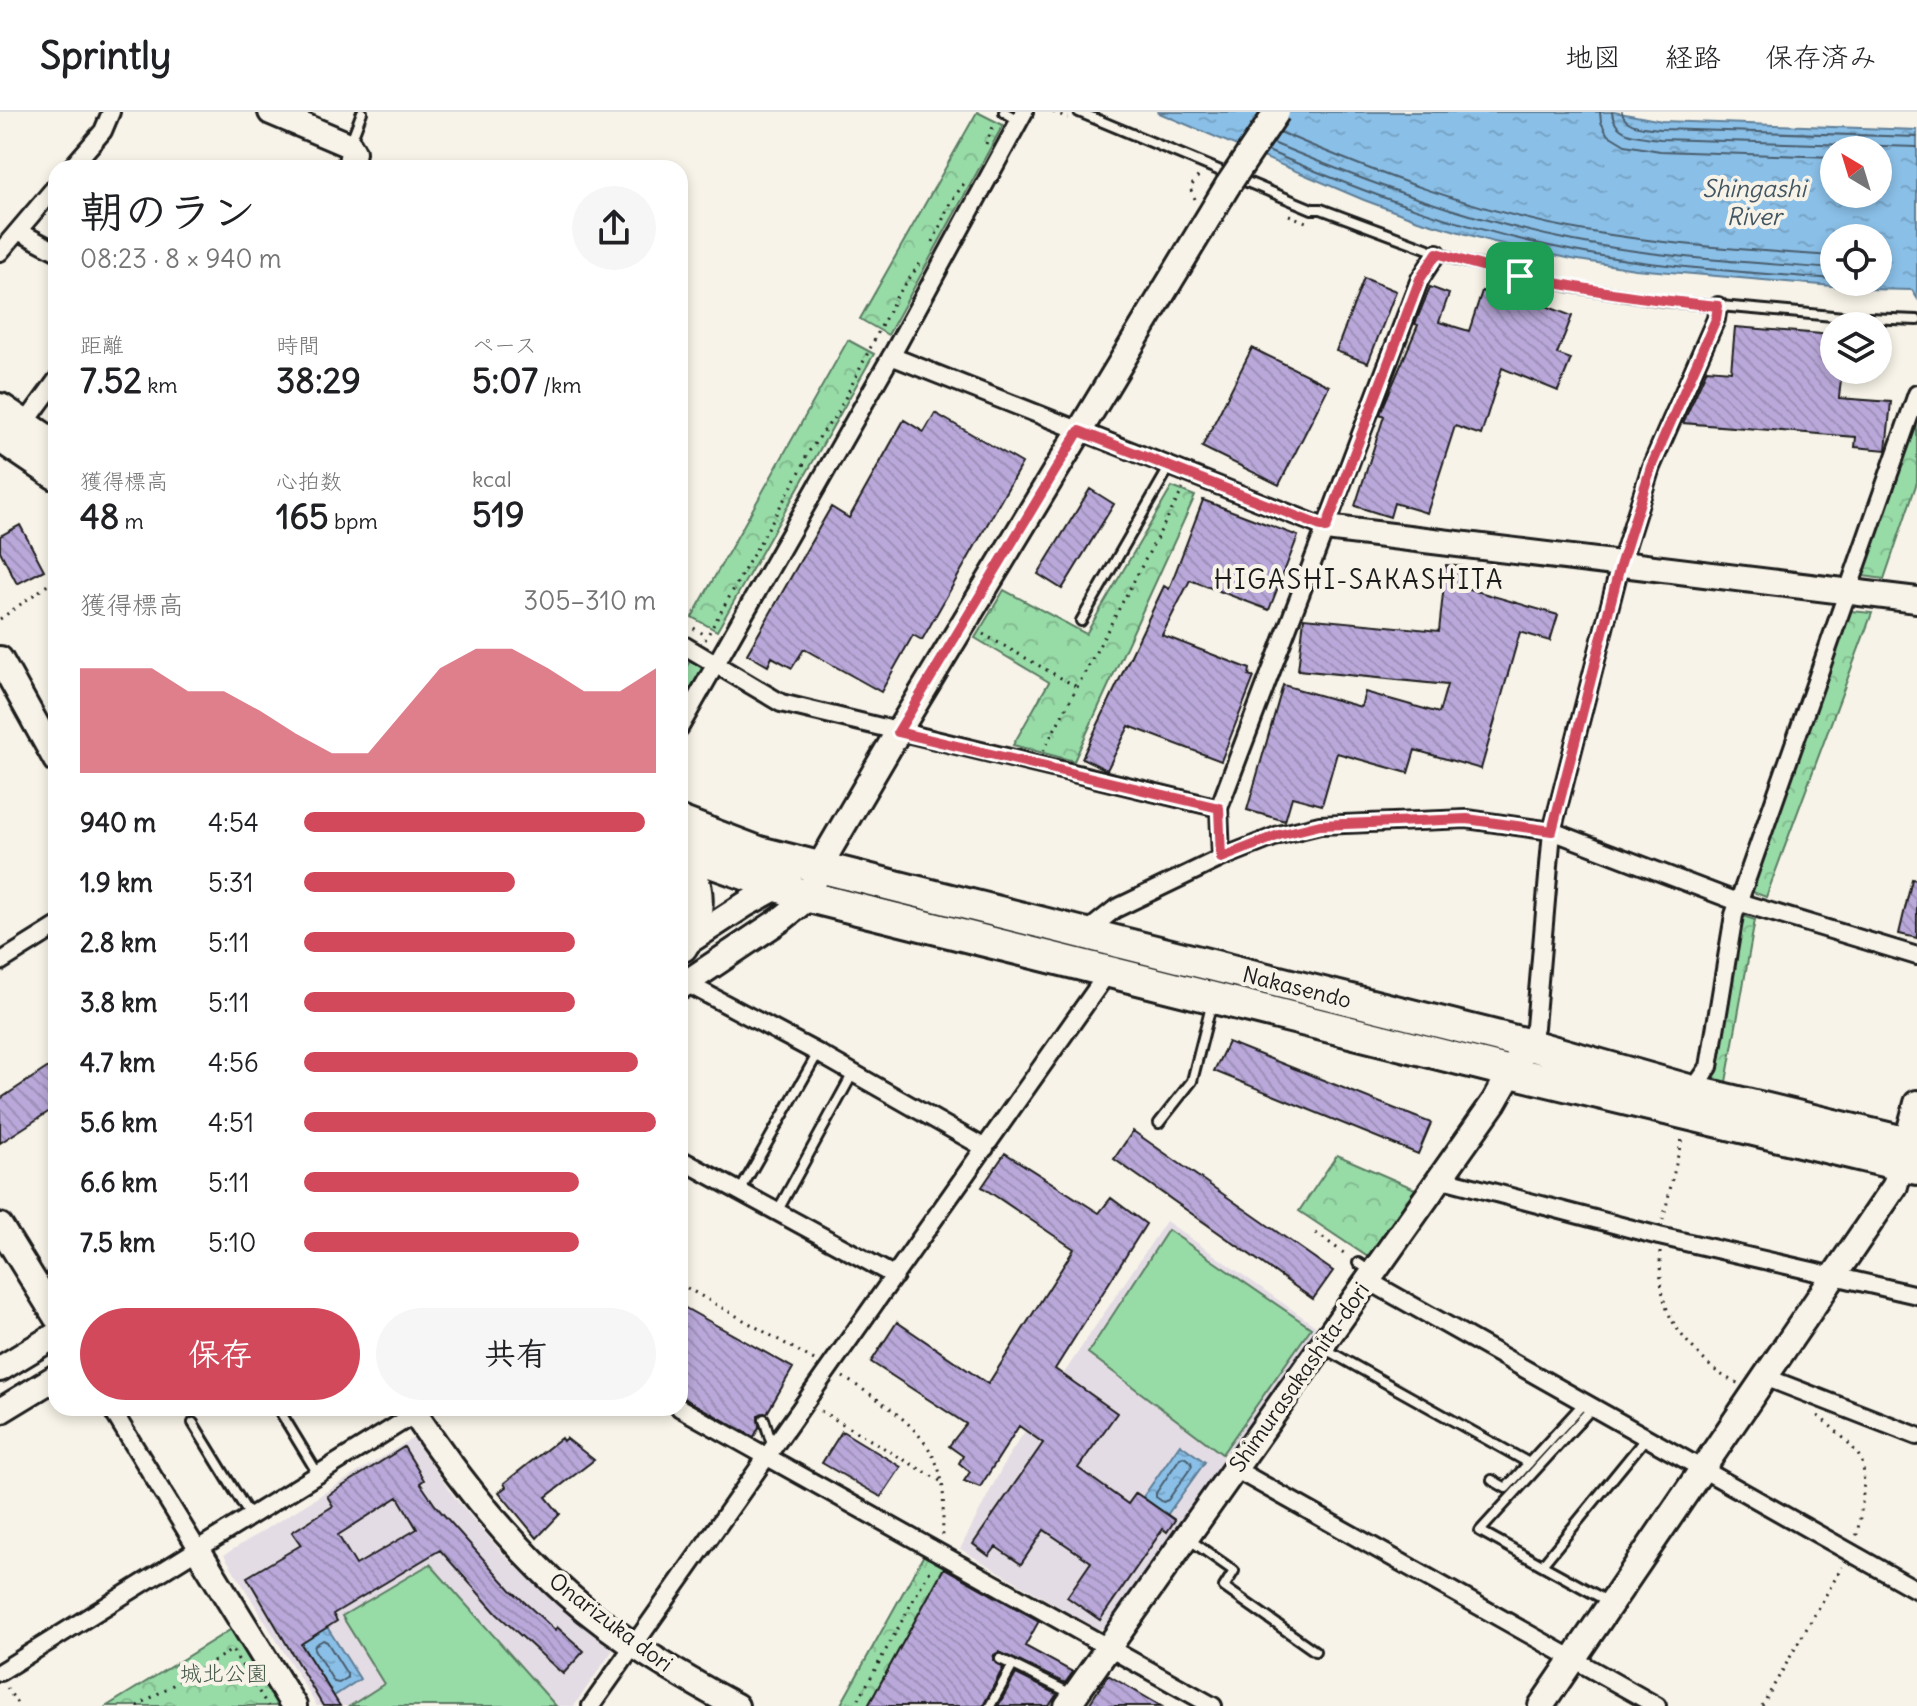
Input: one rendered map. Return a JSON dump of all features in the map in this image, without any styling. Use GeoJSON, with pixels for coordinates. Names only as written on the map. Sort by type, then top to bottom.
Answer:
{"type":"FeatureCollection","features":[{"type":"Feature","properties":{"kind":"highway"},"geometry":{"type":"LineString","coordinates":[[8,423],[48,443]]}},
{"type":"Feature","properties":{"kind":"highway"},"geometry":{"type":"LineString","coordinates":[[8,423],[48,466]]}},
{"type":"Feature","properties":{"kind":"highway","name":"Nakasendo"},"geometry":{"type":"LineString","coordinates":[[688,825],[759,852],[1527,1044],[1911,1156]]}},
{"type":"Feature","properties":{"kind":"highway","name":"Nakasendo"},"geometry":{"type":"LineString","coordinates":[[688,856],[809,897],[1511,1072],[1911,1156]]}},
{"type":"Feature","properties":{"kind":"highway"},"geometry":{"type":"LineString","coordinates":[[688,866],[698,895],[695,922],[688,934]]}},
{"type":"Feature","properties":{"kind":"street"},"geometry":{"type":"LineString","coordinates":[[78,160],[103,131],[111,112]]}},
{"type":"Feature","properties":{"kind":"street"},"geometry":{"type":"LineString","coordinates":[[271,112],[350,157]]}},
{"type":"Feature","properties":{"kind":"street"},"geometry":{"type":"LineString","coordinates":[[688,982],[809,897],[819,867],[898,732],[1228,185],[1277,112]]}},
{"type":"Feature","properties":{"kind":"street"},"geometry":{"type":"LineString","coordinates":[[688,713],[891,356],[1022,116]]}},
{"type":"Feature","properties":{"kind":"street"},"geometry":{"type":"LineString","coordinates":[[0,252],[48,195]]}},
{"type":"Feature","properties":{"kind":"street"},"geometry":{"type":"LineString","coordinates":[[18,231],[48,247]]}},
{"type":"Feature","properties":{"kind":"street"},"geometry":{"type":"LineString","coordinates":[[1221,858],[1219,808],[1420,279],[1437,253]]}},
{"type":"Feature","properties":{"kind":"street"},"geometry":{"type":"LineString","coordinates":[[1527,1044],[1535,1027],[1552,831],[1620,566],[1651,467],[1716,319],[1718,306]]}},
{"type":"Feature","properties":{"kind":"street"},"geometry":{"type":"LineString","coordinates":[[891,356],[1326,528],[1917,600]]}},
{"type":"Feature","properties":{"kind":"street"},"geometry":{"type":"LineString","coordinates":[[8,423],[48,388]]}},
{"type":"Feature","properties":{"kind":"street"},"geometry":{"type":"LineString","coordinates":[[1692,1091],[1709,1067],[1738,902],[1917,394]]}},
{"type":"Feature","properties":{"kind":"street"},"geometry":{"type":"LineString","coordinates":[[688,648],[781,703],[1219,808]]}},
{"type":"Feature","properties":{"kind":"street"},"geometry":{"type":"LineString","coordinates":[[0,659],[48,746]]}},
{"type":"Feature","properties":{"kind":"street"},"geometry":{"type":"LineString","coordinates":[[1085,933],[1115,909],[1221,858],[1279,835],[1320,825],[1467,819],[1552,831],[1738,902],[1917,956]]}},
{"type":"Feature","properties":{"kind":"street"},"geometry":{"type":"LineString","coordinates":[[688,942],[776,886],[819,867]]}},
{"type":"Feature","properties":{"kind":"street"},"geometry":{"type":"LineString","coordinates":[[0,962],[48,932]]}},
{"type":"Feature","properties":{"kind":"street"},"geometry":{"type":"LineString","coordinates":[[591,1706],[1109,971]]}},
{"type":"Feature","properties":{"kind":"street"},"geometry":{"type":"LineString","coordinates":[[688,988],[818,1053],[985,1148]]}},
{"type":"Feature","properties":{"kind":"street","name":"Shimurasakashita-dori"},"geometry":{"type":"LineString","coordinates":[[1071,1701],[1321,1346],[1366,1272],[1494,1102],[1527,1044]]}},
{"type":"Feature","properties":{"kind":"street"},"geometry":{"type":"LineString","coordinates":[[1541,1706],[1895,1186],[1911,1156],[1917,1103]]}},
{"type":"Feature","properties":{"kind":"street"},"geometry":{"type":"LineString","coordinates":[[688,1163],[895,1276]]}},
{"type":"Feature","properties":{"kind":"street"},"geometry":{"type":"LineString","coordinates":[[1439,1178],[1659,1236],[1917,1295]]}},
{"type":"Feature","properties":{"kind":"street"},"geometry":{"type":"LineString","coordinates":[[0,1226],[48,1304]]}},
{"type":"Feature","properties":{"kind":"street"},"geometry":{"type":"LineString","coordinates":[[1366,1272],[1645,1439],[1917,1590]]}},
{"type":"Feature","properties":{"kind":"street"},"geometry":{"type":"LineString","coordinates":[[0,1369],[48,1340]]}},
{"type":"Feature","properties":{"kind":"street"},"geometry":{"type":"LineString","coordinates":[[0,1411],[48,1382]]}},
{"type":"Feature","properties":{"kind":"street"},"geometry":{"type":"LineString","coordinates":[[1760,1383],[1917,1436]]}},
{"type":"Feature","properties":{"kind":"street"},"geometry":{"type":"LineString","coordinates":[[688,1412],[770,1452],[1066,1628],[1108,1647],[1213,1706]]}},
{"type":"Feature","properties":{"kind":"street"},"geometry":{"type":"LineString","coordinates":[[116,1416],[294,1706]]}},
{"type":"Feature","properties":{"kind":"street"},"geometry":{"type":"LineString","coordinates":[[0,1672],[408,1416]]}},
{"type":"Feature","properties":{"kind":"street","name":"Onarizuka dori"},"geometry":{"type":"LineString","coordinates":[[421,1416],[462,1479],[513,1541],[571,1597],[634,1645],[736,1706]]}},
{"type":"Feature","properties":{"kind":"street"},"geometry":{"type":"LineString","coordinates":[[1235,1469],[1657,1706]]}},
{"type":"Feature","properties":{"kind":"lane"},"geometry":{"type":"LineString","coordinates":[[350,157],[362,112]]}},
{"type":"Feature","properties":{"kind":"lane"},"geometry":{"type":"LineString","coordinates":[[1001,112],[1022,116]]}},
{"type":"Feature","properties":{"kind":"lane"},"geometry":{"type":"LineString","coordinates":[[1079,112],[1261,189],[1437,253],[1507,273],[1664,301],[1844,317],[1917,320]]}},
{"type":"Feature","properties":{"kind":"lane"},"geometry":{"type":"LineString","coordinates":[[1081,621],[1170,466]]}},
{"type":"Feature","properties":{"kind":"lane"},"geometry":{"type":"LineString","coordinates":[[1159,1123],[1192,1081],[1213,997]]}},
{"type":"Feature","properties":{"kind":"lane"},"geometry":{"type":"LineString","coordinates":[[740,1192],[818,1053]]}},
{"type":"Feature","properties":{"kind":"lane"},"geometry":{"type":"LineString","coordinates":[[776,1213],[853,1073]]}},
{"type":"Feature","properties":{"kind":"lane"},"geometry":{"type":"LineString","coordinates":[[1321,1346],[1529,1463]]}},
{"type":"Feature","properties":{"kind":"lane"},"geometry":{"type":"LineString","coordinates":[[1492,1480],[1506,1488],[1588,1406]]}},
{"type":"Feature","properties":{"kind":"lane"},"geometry":{"type":"LineString","coordinates":[[1588,1406],[1480,1531],[1611,1604]]}},
{"type":"Feature","properties":{"kind":"lane"},"geometry":{"type":"LineString","coordinates":[[283,1416],[319,1474]]}},
{"type":"Feature","properties":{"kind":"lane"},"geometry":{"type":"LineString","coordinates":[[764,1419],[770,1452]]}},
{"type":"Feature","properties":{"kind":"lane"},"geometry":{"type":"LineString","coordinates":[[193,1423],[251,1517]]}},
{"type":"Feature","properties":{"kind":"lane"},"geometry":{"type":"LineString","coordinates":[[1542,1565],[1645,1439]]}},
{"type":"Feature","properties":{"kind":"lane"},"geometry":{"type":"LineString","coordinates":[[1187,1537],[1234,1571],[1224,1587],[1315,1651]]}},
{"type":"Feature","properties":{"kind":"lane"},"geometry":{"type":"LineString","coordinates":[[1000,1659],[1071,1701]]}},
{"type":"Feature","properties":{"kind":"lane"},"geometry":{"type":"LineString","coordinates":[[982,1693],[992,1703],[1013,1665]]}},
{"type":"Feature","properties":{"kind":"path"},"geometry":{"type":"LineString","coordinates":[[983,155],[1001,112]]}},
{"type":"Feature","properties":{"kind":"path"},"geometry":{"type":"LineString","coordinates":[[702,656],[707,636],[807,454],[838,412],[895,299],[921,262],[950,203],[967,181]]}},
{"type":"Feature","properties":{"kind":"path"},"geometry":{"type":"LineString","coordinates":[[1035,764],[1183,489]]}},
{"type":"Feature","properties":{"kind":"path"},"geometry":{"type":"LineString","coordinates":[[0,619],[48,585]]}},
{"type":"Feature","properties":{"kind":"path"},"geometry":{"type":"LineString","coordinates":[[688,625],[707,636]]}},
{"type":"Feature","properties":{"kind":"path"},"geometry":{"type":"LineString","coordinates":[[976,630],[1077,687]]}},
{"type":"Feature","properties":{"kind":"path"},"geometry":{"type":"LineString","coordinates":[[1685,1127],[1659,1236],[1661,1287],[1670,1320],[1708,1365],[1733,1381],[1760,1383]]}},
{"type":"Feature","properties":{"kind":"path"},"geometry":{"type":"LineString","coordinates":[[1316,1233],[1366,1272]]}},
{"type":"Feature","properties":{"kind":"path"},"geometry":{"type":"LineString","coordinates":[[688,1289],[883,1402],[928,1445],[942,1482],[943,1547]]}},
{"type":"Feature","properties":{"kind":"path"},"geometry":{"type":"LineString","coordinates":[[805,1402],[942,1482]]}},
{"type":"Feature","properties":{"kind":"path"},"geometry":{"type":"LineString","coordinates":[[855,1706],[937,1558]]}},
{"type":"Feature","properties":{"kind":"path"},"geometry":{"type":"LineString","coordinates":[[137,1706],[232,1650],[268,1706]]}},
{"type":"Feature","properties":{"kind":"path"},"geometry":{"type":"LineString","coordinates":[[0,1684],[8,1688],[19,1706]]}},
{"type":"Feature","properties":{"kind":"shaded area"},"geometry":{"type":"Polygon","coordinates":[[[1166,1221],[1317,1327],[1105,1628],[1097,1629],[960,1549],[1007,1458],[1166,1221]]]}},
{"type":"Feature","properties":{"kind":"shaded area"},"geometry":{"type":"Polygon","coordinates":[[[413,1438],[455,1498],[503,1554],[613,1650],[574,1706],[317,1706],[224,1555],[413,1438]]]}},
{"type":"Feature","properties":{"kind":"green space"},"geometry":{"type":"Polygon","coordinates":[[[977,112],[1003,125],[888,335],[860,319],[977,112]]]}},
{"type":"Feature","properties":{"kind":"green space"},"geometry":{"type":"Polygon","coordinates":[[[848,340],[874,354],[717,631],[692,617],[848,340]]]}},
{"type":"Feature","properties":{"kind":"green space"},"geometry":{"type":"Polygon","coordinates":[[[1917,417],[1917,482],[1884,579],[1863,576],[1917,417]]]}},
{"type":"Feature","properties":{"kind":"green space"},"geometry":{"type":"Polygon","coordinates":[[[1172,487],[1195,496],[1074,761],[1013,745],[1049,682],[975,638],[1004,590],[1086,634],[1172,487]]]}},
{"type":"Feature","properties":{"kind":"green space"},"geometry":{"type":"Polygon","coordinates":[[[1851,611],[1872,613],[1766,897],[1750,891],[1851,611]]]}},
{"type":"Feature","properties":{"kind":"green space"},"geometry":{"type":"Polygon","coordinates":[[[690,661],[708,671],[688,704],[690,661]]]}},
{"type":"Feature","properties":{"kind":"green space"},"geometry":{"type":"Polygon","coordinates":[[[1740,915],[1755,920],[1726,1082],[1711,1078],[1740,915]]]}},
{"type":"Feature","properties":{"kind":"green space"},"geometry":{"type":"Polygon","coordinates":[[[1337,1155],[1415,1189],[1368,1257],[1299,1211],[1337,1155]]]}},
{"type":"Feature","properties":{"kind":"green space"},"geometry":{"type":"Polygon","coordinates":[[[1168,1230],[1311,1328],[1222,1454],[1088,1353],[1168,1230]]]}},
{"type":"Feature","properties":{"kind":"green space"},"geometry":{"type":"Polygon","coordinates":[[[925,1553],[945,1565],[868,1706],[840,1706],[925,1553]]]}},
{"type":"Feature","properties":{"kind":"green space"},"geometry":{"type":"Polygon","coordinates":[[[430,1564],[556,1706],[350,1706],[384,1684],[342,1616],[430,1564]]]}},
{"type":"Feature","properties":{"kind":"green space","name":"城北公園"},"geometry":{"type":"Polygon","coordinates":[[[235,1627],[283,1706],[107,1706],[235,1627]]]}},
{"type":"Feature","properties":{"kind":"water","name":"Shingashi River"},"geometry":{"type":"Polygon","coordinates":[[[1157,112],[1614,112],[1662,121],[1917,130],[1917,298],[1912,290],[1892,290],[1892,224],[1820,224],[1820,285],[1635,269],[1572,259],[1494,242],[1418,220],[1157,112]]]}},
{"type":"Feature","properties":{"kind":"water"},"geometry":{"type":"Polygon","coordinates":[[[1180,1444],[1205,1462],[1167,1515],[1143,1497],[1180,1444]]]}},
{"type":"Feature","properties":{"kind":"water"},"geometry":{"type":"Polygon","coordinates":[[[327,1627],[360,1679],[334,1696],[301,1644],[327,1627]]]}},
{"type":"Feature","properties":{"kind":"building"},"geometry":{"type":"Polygon","coordinates":[[[1364,278],[1396,291],[1368,363],[1336,351],[1364,278]]]}},
{"type":"Feature","properties":{"kind":"building"},"geometry":{"type":"Polygon","coordinates":[[[1430,287],[1449,294],[1439,322],[1469,331],[1482,291],[1526,304],[1528,299],[1572,316],[1557,354],[1571,359],[1558,391],[1502,368],[1481,435],[1455,426],[1427,513],[1394,503],[1390,517],[1355,506],[1384,416],[1380,414],[1418,325],[1415,324],[1430,287]]]}},
{"type":"Feature","properties":{"kind":"building"},"geometry":{"type":"Polygon","coordinates":[[[1735,327],[1820,334],[1820,384],[1840,384],[1839,398],[1891,402],[1886,450],[1855,447],[1856,437],[1683,423],[1707,369],[1731,371],[1735,327]]]}},
{"type":"Feature","properties":{"kind":"building"},"geometry":{"type":"Polygon","coordinates":[[[1252,348],[1329,386],[1279,485],[1202,447],[1252,348]]]}},
{"type":"Feature","properties":{"kind":"building"},"geometry":{"type":"Polygon","coordinates":[[[935,413],[1022,463],[922,640],[913,635],[881,692],[804,649],[792,668],[772,657],[768,666],[747,654],[831,507],[849,518],[904,420],[924,432],[935,413]]]}},
{"type":"Feature","properties":{"kind":"building"},"geometry":{"type":"Polygon","coordinates":[[[1090,489],[1114,504],[1062,589],[1038,574],[1090,489]]]}},
{"type":"Feature","properties":{"kind":"building"},"geometry":{"type":"Polygon","coordinates":[[[1203,500],[1298,536],[1269,610],[1190,580],[1162,635],[1250,669],[1249,675],[1254,677],[1221,761],[1129,726],[1107,770],[1082,758],[1164,586],[1169,589],[1203,500]]]}},
{"type":"Feature","properties":{"kind":"building"},"geometry":{"type":"Polygon","coordinates":[[[20,525],[44,570],[17,584],[0,551],[0,536],[20,525]]]}},
{"type":"Feature","properties":{"kind":"building"},"geometry":{"type":"Polygon","coordinates":[[[1446,565],[1464,567],[1462,587],[1558,615],[1550,641],[1520,632],[1481,769],[1415,750],[1408,773],[1337,753],[1322,805],[1292,797],[1285,821],[1247,810],[1283,685],[1361,707],[1365,692],[1439,713],[1447,685],[1298,670],[1304,618],[1439,631],[1446,565]]]}},
{"type":"Feature","properties":{"kind":"building"},"geometry":{"type":"Polygon","coordinates":[[[1912,879],[1917,880],[1917,938],[1899,934],[1912,879]]]}},
{"type":"Feature","properties":{"kind":"building"},"geometry":{"type":"Polygon","coordinates":[[[1228,1042],[1431,1123],[1418,1154],[1214,1071],[1228,1042]]]}},
{"type":"Feature","properties":{"kind":"building"},"geometry":{"type":"Polygon","coordinates":[[[48,1067],[48,1112],[0,1143],[0,1099],[48,1067]]]}},
{"type":"Feature","properties":{"kind":"building"},"geometry":{"type":"Polygon","coordinates":[[[1133,1131],[1333,1271],[1313,1299],[1114,1159],[1133,1131]]]}},
{"type":"Feature","properties":{"kind":"building"},"geometry":{"type":"Polygon","coordinates":[[[1005,1153],[1099,1213],[1111,1198],[1146,1224],[1055,1369],[1117,1413],[1078,1468],[1128,1504],[1136,1493],[1175,1520],[1167,1532],[1163,1529],[1100,1620],[1067,1597],[1091,1562],[1044,1530],[1021,1564],[996,1547],[989,1556],[973,1544],[1043,1443],[1019,1426],[980,1487],[964,1481],[970,1472],[959,1463],[963,1456],[949,1446],[966,1424],[871,1362],[897,1322],[988,1384],[1074,1249],[982,1187],[1005,1153]]]}},
{"type":"Feature","properties":{"kind":"building"},"geometry":{"type":"Polygon","coordinates":[[[688,1309],[793,1368],[767,1413],[758,1415],[759,1427],[754,1437],[688,1400],[688,1309]]]}},
{"type":"Feature","properties":{"kind":"building"},"geometry":{"type":"Polygon","coordinates":[[[842,1431],[901,1467],[881,1497],[822,1463],[842,1431]]]}},
{"type":"Feature","properties":{"kind":"building"},"geometry":{"type":"Polygon","coordinates":[[[561,1438],[563,1441],[566,1438],[594,1460],[546,1497],[560,1514],[537,1538],[499,1492],[506,1487],[504,1483],[561,1438]]]}},
{"type":"Feature","properties":{"kind":"building"},"geometry":{"type":"Polygon","coordinates":[[[404,1447],[424,1480],[420,1483],[435,1505],[511,1590],[555,1630],[557,1627],[584,1651],[563,1674],[497,1614],[440,1550],[333,1614],[337,1621],[301,1644],[340,1706],[323,1706],[247,1577],[301,1545],[292,1532],[333,1506],[327,1496],[404,1447]],[[398,1497],[338,1535],[356,1565],[417,1529],[398,1497]]]}},
{"type":"Feature","properties":{"kind":"building"},"geometry":{"type":"Polygon","coordinates":[[[944,1568],[1039,1621],[1025,1646],[1073,1672],[1065,1683],[999,1652],[993,1660],[1003,1668],[983,1706],[868,1706],[944,1568]]]}},
{"type":"Feature","properties":{"kind":"building"},"geometry":{"type":"Polygon","coordinates":[[[1016,1674],[1057,1694],[1049,1706],[998,1706],[1016,1674]]]}},
{"type":"Feature","properties":{"kind":"building"},"geometry":{"type":"Polygon","coordinates":[[[1108,1675],[1161,1706],[1088,1706],[1108,1675]]]}},
{"type":"Feature","properties":{"kind":"district","name":"HIGASHI-SAKASHITA"},"geometry":{"type":"Point","coordinates":[1359,579]}},
{"type":"Feature","properties":{"kind":"route"},"geometry":{"type":"LineString","coordinates":[[1437,253],[1520,276],[1664,301],[1718,306],[1716,319],[1651,467],[1620,566],[1552,831],[1467,819],[1320,825],[1279,835],[1221,858],[1219,808],[898,732],[1079,431],[1326,528],[1420,279],[1437,253]]}}]}
